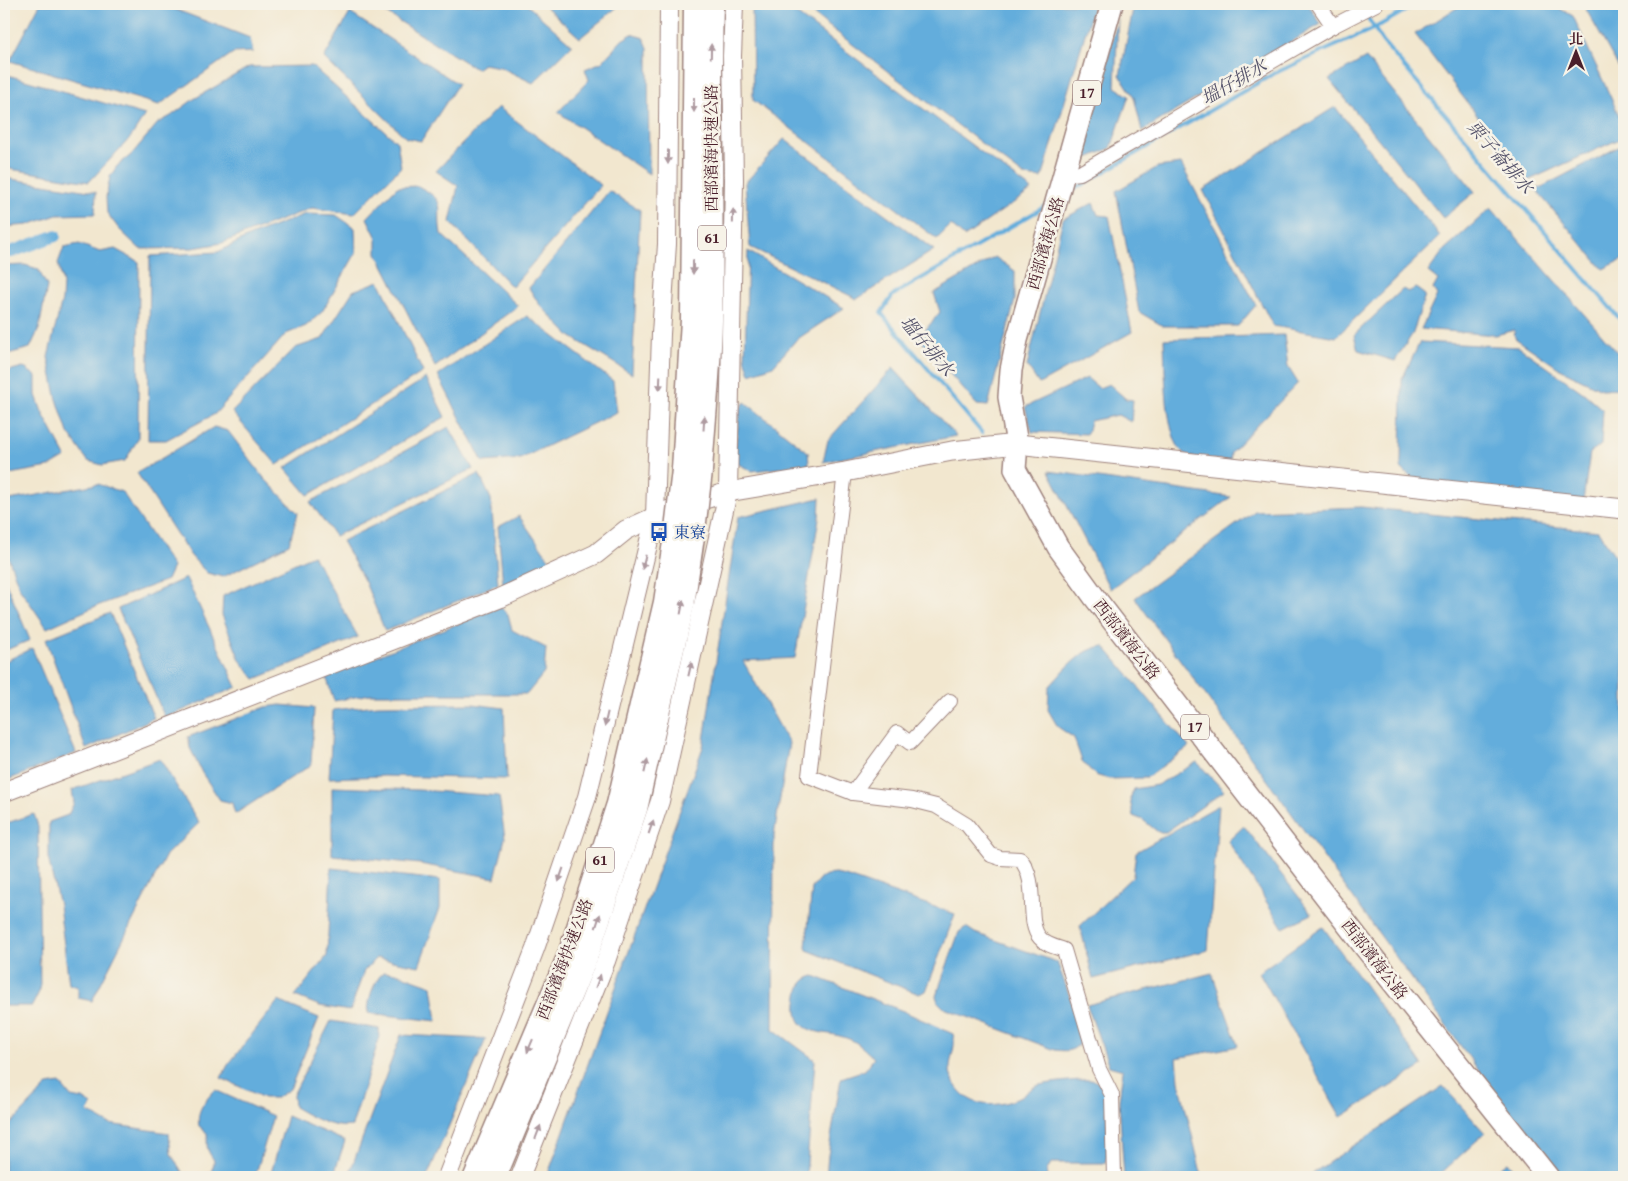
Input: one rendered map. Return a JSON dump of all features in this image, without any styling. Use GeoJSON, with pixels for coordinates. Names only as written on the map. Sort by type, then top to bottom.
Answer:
{"type":"FeatureCollection","features":[{"type":"Feature","properties":{"kind":"highway","name":"西部濱海快速公路"},"geometry":{"type":"LineString","coordinates":[[692,471],[695,4]]}},
{"type":"Feature","properties":{"kind":"highway","name":"西部濱海快速公路"},"geometry":{"type":"LineString","coordinates":[[692,471],[711,322],[712,150],[710,53],[712,4]]}},
{"type":"Feature","properties":{"kind":"highway","name":"61"},"geometry":{"type":"LineString","coordinates":[[685,530],[692,471]]}},
{"type":"Feature","properties":{"kind":"highway","name":"西部濱海快速公路"},"geometry":{"type":"LineString","coordinates":[[475,1177],[568,955],[618,804],[665,602],[685,530]]}},
{"type":"Feature","properties":{"kind":"highway","name":"西部濱海快速公路"},"geometry":{"type":"LineString","coordinates":[[495,1177],[586,958],[636,809],[683,605],[685,530]]}},
{"type":"Feature","properties":{"kind":"main road","name":"西部濱海公路"},"geometry":{"type":"LineString","coordinates":[[1112,4],[1017,340],[1011,370],[1009,397],[1016,444],[1015,469],[1058,547],[1107,613],[1364,946],[1548,1177]]}},
{"type":"Feature","properties":{"kind":"main road"},"geometry":{"type":"LineString","coordinates":[[4,792],[500,598],[596,554],[626,530],[655,516],[728,492],[845,472],[952,450],[1016,444],[1624,509]]}},
{"type":"Feature","properties":{"kind":"street"},"geometry":{"type":"LineString","coordinates":[[447,1177],[535,949],[588,797],[655,516],[667,244],[669,4]]}},
{"type":"Feature","properties":{"kind":"street"},"geometry":{"type":"LineString","coordinates":[[520,1177],[606,961],[660,801],[728,492],[734,180],[732,56],[734,4]]}},
{"type":"Feature","properties":{"kind":"street"},"geometry":{"type":"LineString","coordinates":[[1318,4],[1333,26]]}},
{"type":"Feature","properties":{"kind":"street"},"geometry":{"type":"LineString","coordinates":[[1064,175],[1080,173],[1088,169],[1367,8]]}},
{"type":"Feature","properties":{"kind":"street"},"geometry":{"type":"LineString","coordinates":[[845,472],[809,776],[853,793],[912,800],[936,806],[967,825],[991,855],[1000,858],[1020,859],[1027,866],[1033,894],[1034,926],[1039,937],[1048,944],[1064,950],[1099,1070],[1112,1095],[1114,1177]]}},
{"type":"Feature","properties":{"kind":"street"},"geometry":{"type":"LineString","coordinates":[[853,793],[897,733],[910,744],[950,701]]}},
{"type":"Feature","properties":{"kind":"water"},"geometry":{"type":"Polygon","coordinates":[[[40,4],[161,4],[250,38],[253,52],[233,53],[159,105],[10,61],[40,4]]]}},
{"type":"Feature","properties":{"kind":"water"},"geometry":{"type":"Polygon","coordinates":[[[382,4],[526,4],[572,45],[533,83],[500,67],[483,64],[476,69],[383,11],[382,4]]]}},
{"type":"Feature","properties":{"kind":"water"},"geometry":{"type":"Polygon","coordinates":[[[543,4],[621,4],[580,38],[543,4]]]}},
{"type":"Feature","properties":{"kind":"water"},"geometry":{"type":"Polygon","coordinates":[[[752,4],[783,4],[1032,190],[964,237],[951,225],[937,239],[753,100],[752,4]]]}},
{"type":"Feature","properties":{"kind":"water"},"geometry":{"type":"Polygon","coordinates":[[[800,4],[967,4],[980,8],[988,4],[1094,4],[1042,178],[1024,176],[800,4]]]}},
{"type":"Feature","properties":{"kind":"water"},"geometry":{"type":"Polygon","coordinates":[[[1136,4],[1308,4],[1321,24],[1142,131],[1134,97],[1120,75],[1133,9],[1136,4]]]}},
{"type":"Feature","properties":{"kind":"water"},"geometry":{"type":"Polygon","coordinates":[[[1463,4],[1551,4],[1573,16],[1624,126],[1624,137],[1527,181],[1415,34],[1463,4]]]}},
{"type":"Feature","properties":{"kind":"water"},"geometry":{"type":"Polygon","coordinates":[[[1583,4],[1624,5],[1624,77],[1583,4]]]}},
{"type":"Feature","properties":{"kind":"water"},"geometry":{"type":"Polygon","coordinates":[[[350,13],[458,84],[421,141],[406,138],[324,58],[350,13]]]}},
{"type":"Feature","properties":{"kind":"water"},"geometry":{"type":"Polygon","coordinates":[[[1118,18],[1115,87],[1129,96],[1111,148],[1081,161],[1118,18]]]}},
{"type":"Feature","properties":{"kind":"water"},"geometry":{"type":"Polygon","coordinates":[[[632,34],[644,38],[648,48],[649,174],[558,112],[589,80],[585,69],[602,62],[622,40],[632,34]]]}},
{"type":"Feature","properties":{"kind":"water"},"geometry":{"type":"Polygon","coordinates":[[[1366,58],[1475,192],[1443,218],[1329,79],[1366,58]]]}},
{"type":"Feature","properties":{"kind":"water"},"geometry":{"type":"Polygon","coordinates":[[[312,66],[397,142],[401,167],[354,214],[312,208],[222,243],[193,248],[140,249],[119,229],[107,213],[106,197],[110,177],[117,166],[131,155],[158,123],[194,99],[249,67],[312,66]]]}},
{"type":"Feature","properties":{"kind":"water"},"geometry":{"type":"Polygon","coordinates":[[[4,74],[145,115],[131,137],[89,182],[4,168],[4,74]]]}},
{"type":"Feature","properties":{"kind":"water"},"geometry":{"type":"Polygon","coordinates":[[[498,107],[601,185],[512,287],[450,222],[458,186],[436,171],[498,107]]]}},
{"type":"Feature","properties":{"kind":"water"},"geometry":{"type":"Polygon","coordinates":[[[1335,107],[1440,236],[1336,337],[1273,326],[1203,190],[1335,107]]]}},
{"type":"Feature","properties":{"kind":"water"},"geometry":{"type":"Polygon","coordinates":[[[784,139],[934,250],[857,299],[750,247],[745,183],[784,139]]]}},
{"type":"Feature","properties":{"kind":"water"},"geometry":{"type":"Polygon","coordinates":[[[1624,144],[1624,259],[1603,269],[1536,190],[1624,144]]]}},
{"type":"Feature","properties":{"kind":"water"},"geometry":{"type":"Polygon","coordinates":[[[1181,164],[1256,305],[1238,326],[1163,326],[1139,312],[1116,191],[1158,167],[1181,164]]]}},
{"type":"Feature","properties":{"kind":"water"},"geometry":{"type":"Polygon","coordinates":[[[4,178],[96,192],[95,214],[57,215],[28,225],[4,227],[4,178]]]}},
{"type":"Feature","properties":{"kind":"water"},"geometry":{"type":"Polygon","coordinates":[[[418,186],[438,201],[441,234],[518,306],[435,367],[377,253],[377,238],[367,218],[397,187],[418,186]]]}},
{"type":"Feature","properties":{"kind":"water"},"geometry":{"type":"Polygon","coordinates":[[[609,191],[640,210],[632,374],[570,336],[539,304],[529,288],[609,191]]]}},
{"type":"Feature","properties":{"kind":"water"},"geometry":{"type":"Polygon","coordinates":[[[1093,203],[1098,215],[1109,216],[1132,332],[1039,384],[1027,366],[1063,219],[1093,203]]]}},
{"type":"Feature","properties":{"kind":"water"},"geometry":{"type":"Polygon","coordinates":[[[1491,208],[1624,360],[1624,388],[1601,389],[1560,369],[1515,338],[1514,330],[1496,335],[1421,329],[1437,295],[1433,289],[1438,280],[1428,272],[1444,250],[1491,208]]]}},
{"type":"Feature","properties":{"kind":"water"},"geometry":{"type":"Polygon","coordinates":[[[305,214],[336,215],[355,228],[356,253],[322,312],[306,326],[286,334],[215,414],[166,440],[148,440],[150,256],[218,252],[250,236],[305,214]]]}},
{"type":"Feature","properties":{"kind":"water"},"geometry":{"type":"Polygon","coordinates":[[[79,244],[100,252],[115,249],[139,262],[138,439],[125,461],[102,465],[88,461],[68,433],[56,396],[48,357],[62,300],[63,284],[58,263],[64,247],[79,244]]]}},
{"type":"Feature","properties":{"kind":"water"},"geometry":{"type":"Polygon","coordinates":[[[748,251],[844,308],[796,340],[773,366],[750,374],[745,358],[748,251]]]}},
{"type":"Feature","properties":{"kind":"water"},"geometry":{"type":"Polygon","coordinates":[[[995,257],[1015,271],[1015,300],[988,406],[977,405],[919,338],[940,312],[934,293],[995,257]]]}},
{"type":"Feature","properties":{"kind":"water"},"geometry":{"type":"Polygon","coordinates":[[[25,265],[38,269],[47,286],[39,329],[30,348],[4,355],[4,266],[25,265]]]}},
{"type":"Feature","properties":{"kind":"water"},"geometry":{"type":"Polygon","coordinates":[[[379,281],[423,372],[277,465],[232,412],[295,348],[322,339],[353,291],[379,281]]]}},
{"type":"Feature","properties":{"kind":"water"},"geometry":{"type":"Polygon","coordinates":[[[1416,288],[1425,295],[1413,333],[1395,361],[1358,350],[1354,335],[1403,289],[1408,292],[1416,288]]]}},
{"type":"Feature","properties":{"kind":"water"},"geometry":{"type":"Polygon","coordinates":[[[527,316],[613,381],[617,412],[520,459],[483,462],[438,375],[527,316]]]}},
{"type":"Feature","properties":{"kind":"water"},"geometry":{"type":"Polygon","coordinates":[[[1284,335],[1288,367],[1298,383],[1231,452],[1230,461],[1200,458],[1185,454],[1178,446],[1169,418],[1164,339],[1284,335]]]}},
{"type":"Feature","properties":{"kind":"water"},"geometry":{"type":"Polygon","coordinates":[[[1420,342],[1519,347],[1585,394],[1603,410],[1601,445],[1590,453],[1583,501],[1417,483],[1401,468],[1402,379],[1420,342]]]}},
{"type":"Feature","properties":{"kind":"water"},"geometry":{"type":"Polygon","coordinates":[[[23,367],[36,376],[36,395],[42,412],[66,457],[49,467],[4,475],[4,372],[23,367]]]}},
{"type":"Feature","properties":{"kind":"water"},"geometry":{"type":"Polygon","coordinates":[[[893,368],[956,436],[823,462],[828,440],[893,368]]]}},
{"type":"Feature","properties":{"kind":"water"},"geometry":{"type":"Polygon","coordinates":[[[426,378],[445,417],[308,495],[285,468],[426,378]]]}},
{"type":"Feature","properties":{"kind":"water"},"geometry":{"type":"Polygon","coordinates":[[[1087,378],[1099,388],[1109,384],[1126,399],[1133,400],[1131,422],[1118,415],[1090,421],[1087,434],[1032,432],[1025,407],[1087,378]]]}},
{"type":"Feature","properties":{"kind":"water"},"geometry":{"type":"Polygon","coordinates":[[[745,402],[808,452],[809,465],[752,471],[734,462],[740,408],[745,402]]]}},
{"type":"Feature","properties":{"kind":"water"},"geometry":{"type":"Polygon","coordinates":[[[214,427],[228,431],[264,478],[298,513],[289,544],[223,577],[207,573],[191,556],[137,473],[214,427]]]}},
{"type":"Feature","properties":{"kind":"water"},"geometry":{"type":"Polygon","coordinates":[[[449,427],[473,469],[335,536],[310,502],[449,427]]]}},
{"type":"Feature","properties":{"kind":"water"},"geometry":{"type":"Polygon","coordinates":[[[1049,471],[1231,497],[1110,589],[1049,471]]]}},
{"type":"Feature","properties":{"kind":"water"},"geometry":{"type":"Polygon","coordinates":[[[479,474],[491,499],[498,584],[385,631],[365,582],[342,541],[479,474]]]}},
{"type":"Feature","properties":{"kind":"water"},"geometry":{"type":"Polygon","coordinates":[[[98,484],[122,492],[173,567],[167,580],[94,607],[47,628],[20,589],[4,546],[4,501],[98,484]]]}},
{"type":"Feature","properties":{"kind":"water"},"geometry":{"type":"Polygon","coordinates":[[[820,498],[819,518],[795,658],[743,661],[789,743],[774,835],[773,1029],[815,1060],[806,1177],[547,1177],[703,747],[738,517],[820,498]]]}},
{"type":"Feature","properties":{"kind":"water"},"geometry":{"type":"Polygon","coordinates":[[[1361,507],[1598,531],[1624,569],[1624,1177],[1556,1177],[1135,598],[1255,511],[1361,507]]]}},
{"type":"Feature","properties":{"kind":"water"},"geometry":{"type":"Polygon","coordinates":[[[519,516],[552,563],[503,585],[498,527],[519,516]]]}},
{"type":"Feature","properties":{"kind":"water"},"geometry":{"type":"Polygon","coordinates":[[[313,555],[358,637],[255,679],[240,660],[222,615],[223,596],[313,555]]]}},
{"type":"Feature","properties":{"kind":"water"},"geometry":{"type":"Polygon","coordinates":[[[4,578],[30,640],[4,651],[4,578]]]}},
{"type":"Feature","properties":{"kind":"water"},"geometry":{"type":"Polygon","coordinates":[[[186,578],[237,687],[165,718],[118,609],[186,578]]]}},
{"type":"Feature","properties":{"kind":"water"},"geometry":{"type":"Polygon","coordinates":[[[500,607],[508,614],[512,630],[546,648],[544,673],[527,694],[370,694],[334,701],[326,676],[500,607]]]}},
{"type":"Feature","properties":{"kind":"water"},"geometry":{"type":"Polygon","coordinates":[[[110,613],[154,718],[86,749],[46,639],[110,613]]]}},
{"type":"Feature","properties":{"kind":"water"},"geometry":{"type":"Polygon","coordinates":[[[1104,646],[1189,747],[1146,778],[1109,779],[1095,775],[1082,761],[1074,738],[1058,727],[1048,710],[1049,687],[1080,656],[1095,648],[1104,646]]]}},
{"type":"Feature","properties":{"kind":"water"},"geometry":{"type":"Polygon","coordinates":[[[32,648],[76,753],[5,781],[4,662],[32,648]]]}},
{"type":"Feature","properties":{"kind":"water"},"geometry":{"type":"Polygon","coordinates":[[[473,704],[504,708],[507,779],[384,776],[329,778],[333,710],[378,705],[473,704]]]}},
{"type":"Feature","properties":{"kind":"water"},"geometry":{"type":"Polygon","coordinates":[[[280,705],[314,708],[311,765],[235,814],[232,803],[220,800],[202,773],[190,748],[188,737],[266,707],[280,705]]]}},
{"type":"Feature","properties":{"kind":"water"},"geometry":{"type":"Polygon","coordinates":[[[160,759],[199,823],[166,855],[92,1001],[78,998],[78,987],[69,984],[59,905],[49,862],[49,822],[68,815],[74,803],[72,790],[160,759]]]}},
{"type":"Feature","properties":{"kind":"water"},"geometry":{"type":"Polygon","coordinates":[[[1197,762],[1224,791],[1166,832],[1158,832],[1143,820],[1133,816],[1130,799],[1134,789],[1157,785],[1197,762]]]}},
{"type":"Feature","properties":{"kind":"water"},"geometry":{"type":"Polygon","coordinates":[[[332,787],[419,790],[499,796],[505,838],[495,878],[420,864],[332,855],[332,787]]]}},
{"type":"Feature","properties":{"kind":"water"},"geometry":{"type":"Polygon","coordinates":[[[1219,805],[1208,950],[1093,979],[1080,926],[1133,876],[1136,852],[1219,805]]]}},
{"type":"Feature","properties":{"kind":"water"},"geometry":{"type":"Polygon","coordinates":[[[34,814],[38,826],[40,990],[32,1006],[4,1006],[4,824],[34,814]]]}},
{"type":"Feature","properties":{"kind":"water"},"geometry":{"type":"Polygon","coordinates":[[[1244,826],[1312,914],[1283,928],[1228,841],[1244,826]]]}},
{"type":"Feature","properties":{"kind":"water"},"geometry":{"type":"Polygon","coordinates":[[[331,868],[440,880],[440,908],[419,966],[376,958],[364,971],[350,1011],[320,1006],[295,996],[327,956],[331,868]]]}},
{"type":"Feature","properties":{"kind":"water"},"geometry":{"type":"Polygon","coordinates":[[[835,874],[955,914],[926,991],[919,994],[807,950],[812,888],[819,879],[826,875],[835,874]]]}},
{"type":"Feature","properties":{"kind":"water"},"geometry":{"type":"Polygon","coordinates":[[[966,927],[975,933],[1057,962],[1085,1038],[1072,1049],[1065,1051],[1055,1050],[944,1008],[938,1002],[936,996],[959,932],[966,927]]]}},
{"type":"Feature","properties":{"kind":"water"},"geometry":{"type":"Polygon","coordinates":[[[1323,927],[1423,1066],[1341,1117],[1259,972],[1323,927]]]}},
{"type":"Feature","properties":{"kind":"water"},"geometry":{"type":"Polygon","coordinates":[[[383,972],[396,973],[432,986],[437,1021],[368,1013],[372,991],[383,972]]]}},
{"type":"Feature","properties":{"kind":"water"},"geometry":{"type":"Polygon","coordinates":[[[1212,973],[1238,1046],[1177,1058],[1179,1081],[1202,1177],[1124,1177],[1119,1101],[1123,1070],[1109,1066],[1087,1005],[1212,973]]]}},
{"type":"Feature","properties":{"kind":"water"},"geometry":{"type":"Polygon","coordinates":[[[814,976],[903,1011],[953,1034],[954,1046],[950,1073],[958,1089],[973,1101],[991,1105],[1001,1104],[1021,1097],[1037,1086],[1057,1082],[1090,1080],[1104,1086],[1107,1099],[1107,1155],[1105,1163],[1051,1163],[1047,1170],[1048,1177],[826,1177],[841,1078],[865,1070],[874,1058],[852,1040],[810,1030],[804,1026],[799,1019],[797,1009],[798,995],[801,985],[805,980],[814,976]]]}},
{"type":"Feature","properties":{"kind":"water"},"geometry":{"type":"Polygon","coordinates":[[[278,1001],[319,1018],[290,1089],[276,1098],[264,1098],[221,1078],[228,1065],[278,1001]]]}},
{"type":"Feature","properties":{"kind":"water"},"geometry":{"type":"Polygon","coordinates":[[[331,1021],[379,1029],[379,1039],[352,1126],[329,1124],[294,1107],[293,1095],[331,1021]]]}},
{"type":"Feature","properties":{"kind":"water"},"geometry":{"type":"Polygon","coordinates":[[[401,1035],[486,1039],[427,1177],[348,1177],[401,1035]]]}},
{"type":"Feature","properties":{"kind":"water"},"geometry":{"type":"Polygon","coordinates":[[[60,1083],[71,1097],[83,1099],[92,1105],[88,1112],[109,1124],[169,1133],[171,1154],[184,1175],[183,1177],[15,1177],[4,1171],[4,1131],[48,1085],[60,1083]]]}},
{"type":"Feature","properties":{"kind":"water"},"geometry":{"type":"Polygon","coordinates":[[[1443,1086],[1485,1133],[1437,1177],[1307,1177],[1443,1086]]]}},
{"type":"Feature","properties":{"kind":"water"},"geometry":{"type":"Polygon","coordinates":[[[215,1090],[273,1116],[255,1177],[200,1177],[211,1172],[214,1160],[207,1148],[207,1133],[199,1126],[198,1120],[200,1110],[215,1090]]]}},
{"type":"Feature","properties":{"kind":"water"},"geometry":{"type":"Polygon","coordinates":[[[287,1116],[345,1141],[333,1177],[270,1177],[287,1116]]]}},
{"type":"Feature","properties":{"kind":"water"},"geometry":{"type":"Polygon","coordinates":[[[1508,1162],[1520,1177],[1487,1177],[1508,1162]]]}},
{"type":"Feature","properties":{"kind":"waterway","name":"栗子崙排水"},"geometry":{"type":"LineString","coordinates":[[1359,4],[1383,42],[1624,324]]}},
{"type":"Feature","properties":{"kind":"waterway","name":"塭仔排水"},"geometry":{"type":"LineString","coordinates":[[1069,192],[1275,73],[1375,28],[1417,4]]}},
{"type":"Feature","properties":{"kind":"waterway","name":"塭仔排水"},"geometry":{"type":"LineString","coordinates":[[982,433],[881,313],[893,295],[1046,206]]}},
{"type":"Feature","properties":{"kind":"waterway"},"geometry":{"type":"LineString","coordinates":[[4,252],[11,252],[55,236]]}},
{"type":"Feature","properties":{"kind":"place","name":"東寮"},"geometry":{"type":"Point","coordinates":[659,532]}}]}
